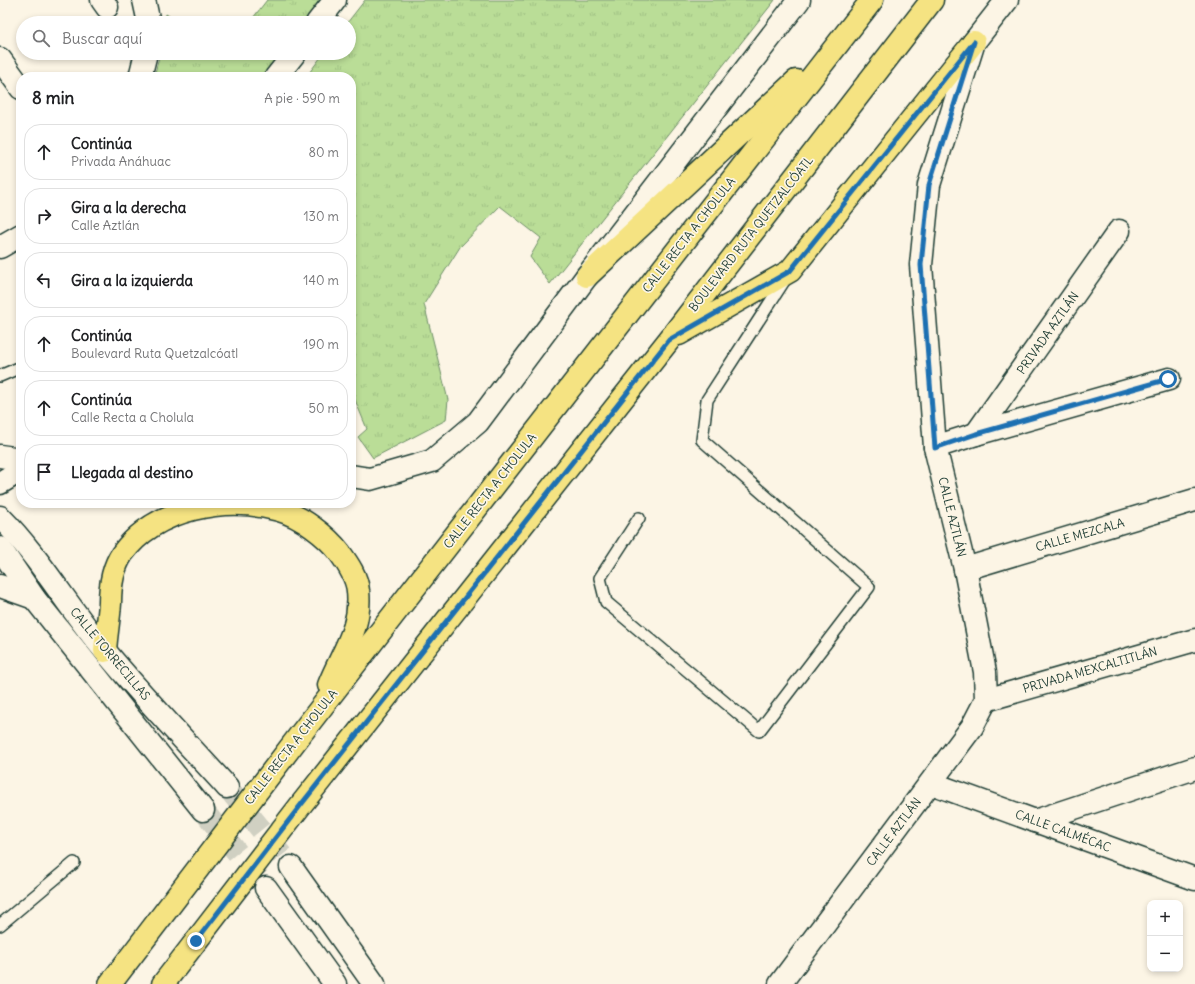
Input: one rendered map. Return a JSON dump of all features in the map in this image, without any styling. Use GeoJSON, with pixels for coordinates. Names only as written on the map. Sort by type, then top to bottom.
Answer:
{"type":"FeatureCollection","features":[{"type":"Feature","properties":{"kind":"main road","name":"CALLE RECTA A CHOLULA"},"geometry":{"type":"LineString","coordinates":[[110,984],[303,731],[872,0]]}},
{"type":"Feature","properties":{"kind":"main road","name":"BOULEVARD RUTA QUETZALCÓATL"},"geometry":{"type":"LineString","coordinates":[[163,984],[300,806],[669,340],[932,0]]}},
{"type":"Feature","properties":{"kind":"main road"},"geometry":{"type":"LineString","coordinates":[[587,276],[845,35]]}},
{"type":"Feature","properties":{"kind":"main road"},"geometry":{"type":"LineString","coordinates":[[669,340],[790,271],[974,42]]}},
{"type":"Feature","properties":{"kind":"main road"},"geometry":{"type":"LineString","coordinates":[[105,651],[110,603],[109,592],[113,572],[122,554],[136,539],[152,527],[170,517],[189,510],[200,508]]}},
{"type":"Feature","properties":{"kind":"main road"},"geometry":{"type":"LineString","coordinates":[[270,508],[280,510],[306,522],[334,545],[350,567],[358,589],[358,609],[355,628],[328,686],[303,731]]}},
{"type":"Feature","properties":{"kind":"street"},"geometry":{"type":"LineString","coordinates":[[144,0],[147,16]]}},
{"type":"Feature","properties":{"kind":"street"},"geometry":{"type":"LineString","coordinates":[[322,16],[335,0]]}},
{"type":"Feature","properties":{"kind":"street"},"geometry":{"type":"LineString","coordinates":[[356,477],[370,479],[432,461],[478,422],[587,276],[799,0]]}},
{"type":"Feature","properties":{"kind":"street","name":"CALLE AZTLÁN"},"geometry":{"type":"LineString","coordinates":[[780,984],[931,784],[972,727],[986,700],[985,672],[965,569],[935,448],[921,265],[929,185],[974,42],[1007,0]]}},
{"type":"Feature","properties":{"kind":"street"},"geometry":{"type":"LineString","coordinates":[[0,59],[16,81]]}},
{"type":"Feature","properties":{"kind":"street"},"geometry":{"type":"LineString","coordinates":[[141,72],[144,60]]}},
{"type":"Feature","properties":{"kind":"street"},"geometry":{"type":"LineString","coordinates":[[280,72],[289,60]]}},
{"type":"Feature","properties":{"kind":"street","name":"PRIVADA AZTLÁN"},"geometry":{"type":"LineString","coordinates":[[976,434],[1119,231]]}},
{"type":"Feature","properties":{"kind":"street"},"geometry":{"type":"LineString","coordinates":[[0,247],[16,238]]}},
{"type":"Feature","properties":{"kind":"street"},"geometry":{"type":"LineString","coordinates":[[935,448],[976,434],[1168,379]]}},
{"type":"Feature","properties":{"kind":"street"},"geometry":{"type":"LineString","coordinates":[[0,456],[16,458]]}},
{"type":"Feature","properties":{"kind":"street"},"geometry":{"type":"LineString","coordinates":[[0,483],[16,473]]}},
{"type":"Feature","properties":{"kind":"street","name":"CALLE MEZCALA"},"geometry":{"type":"LineString","coordinates":[[965,569],[1195,500]]}},
{"type":"Feature","properties":{"kind":"street","name":"CALLE TORRECILLAS"},"geometry":{"type":"LineString","coordinates":[[0,517],[16,533],[78,618],[105,651],[227,787]]}},
{"type":"Feature","properties":{"kind":"street","name":"CALLE TORRECILLAS"},"geometry":{"type":"LineString","coordinates":[[0,548],[34,598],[203,810]]}},
{"type":"Feature","properties":{"kind":"street"},"geometry":{"type":"LineString","coordinates":[[0,586],[34,598]]}},
{"type":"Feature","properties":{"kind":"street","name":"PRIVADA MEXCALTITLÁN"},"geometry":{"type":"LineString","coordinates":[[986,700],[1195,640]]}},
{"type":"Feature","properties":{"kind":"street"},"geometry":{"type":"LineString","coordinates":[[1034,820],[1195,768]]}},
{"type":"Feature","properties":{"kind":"street","name":"CALLE CALMÉCAC"},"geometry":{"type":"LineString","coordinates":[[931,784],[1195,879]]}},
{"type":"Feature","properties":{"kind":"street"},"geometry":{"type":"LineString","coordinates":[[291,867],[374,984]]}},
{"type":"Feature","properties":{"kind":"street"},"geometry":{"type":"LineString","coordinates":[[266,888],[335,984]]}},
{"type":"Feature","properties":{"kind":"lane"},"geometry":{"type":"LineString","coordinates":[[639,518],[600,578],[606,602],[759,730],[869,587],[702,440],[707,400],[790,271]]}},
{"type":"Feature","properties":{"kind":"lane"},"geometry":{"type":"LineString","coordinates":[[0,376],[16,369]]}},
{"type":"Feature","properties":{"kind":"lane"},"geometry":{"type":"LineString","coordinates":[[0,925],[74,863]]}},
{"type":"Feature","properties":{"kind":"green space"},"geometry":{"type":"Polygon","coordinates":[[[267,0],[325,0],[312,16],[254,16],[267,0]]]}},
{"type":"Feature","properties":{"kind":"green space"},"geometry":{"type":"Polygon","coordinates":[[[365,0],[775,0],[550,284],[530,257],[541,238],[500,206],[460,247],[424,304],[448,400],[446,420],[373,458],[358,437],[367,429],[356,402],[356,72],[310,72],[319,60],[356,60],[356,16],[352,16],[365,0]]]}},
{"type":"Feature","properties":{"kind":"green space"},"geometry":{"type":"Polygon","coordinates":[[[158,60],[280,60],[271,72],[155,72],[158,60]]]}},
{"type":"Feature","properties":{"kind":"tunnel"},"geometry":{"type":"LineString","coordinates":[[227,787],[291,867]]}},
{"type":"Feature","properties":{"kind":"tunnel"},"geometry":{"type":"LineString","coordinates":[[203,810],[266,888]]}},
{"type":"Feature","properties":{"kind":"route"},"geometry":{"type":"LineString","coordinates":[[196,941],[300,806],[669,340],[790,271],[974,42],[929,185],[921,265],[935,448],[976,434],[1168,379]]}}]}
